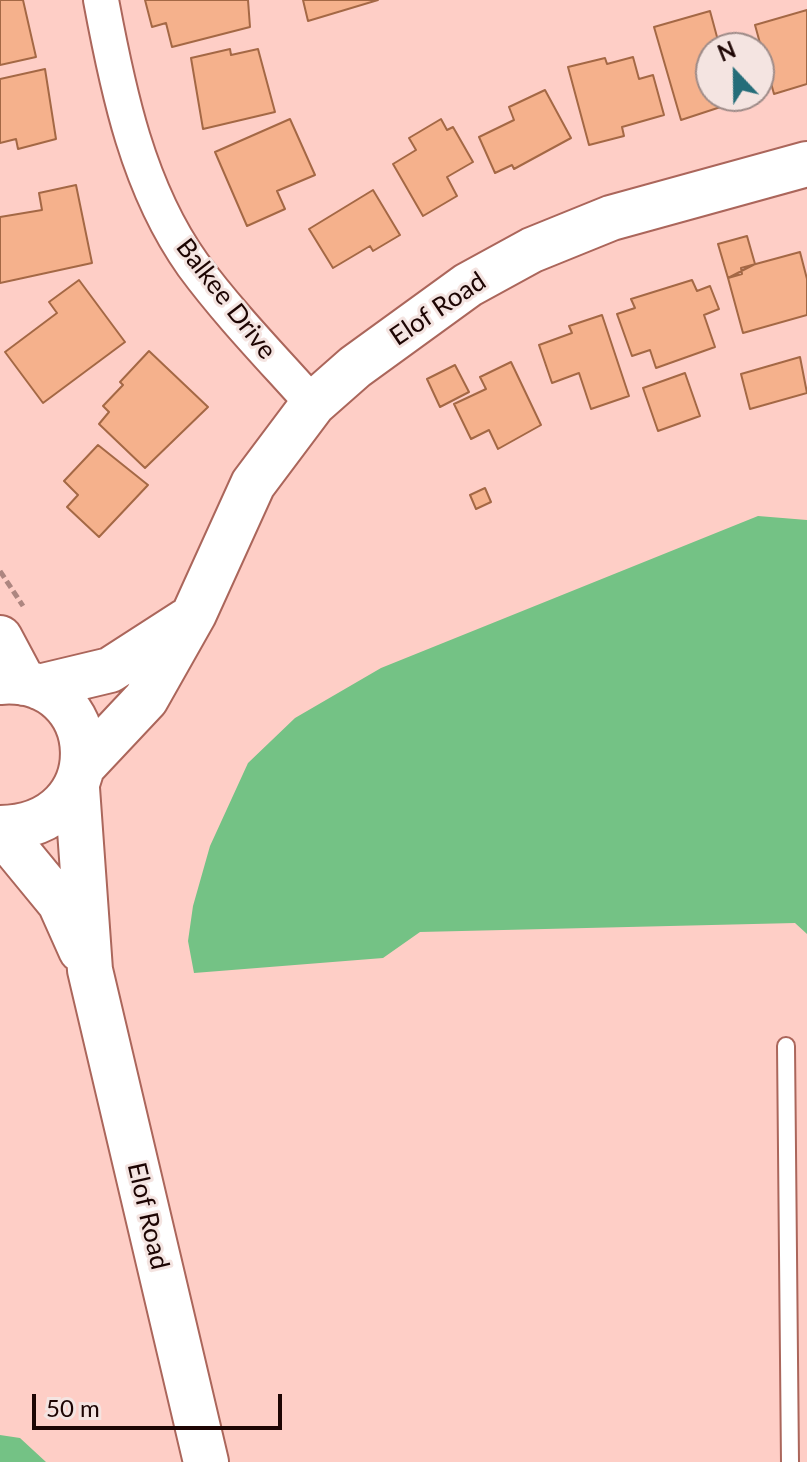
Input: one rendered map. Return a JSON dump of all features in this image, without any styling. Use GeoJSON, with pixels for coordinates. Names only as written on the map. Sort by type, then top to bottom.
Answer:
{"type":"FeatureCollection","features":[{"type":"Feature","properties":{"kind":"street","name":"Balkee Drive"},"geometry":{"type":"LineString","coordinates":[[101,0],[134,147],[169,226],[193,265],[313,404]]}},
{"type":"Feature","properties":{"kind":"street","name":"Elof Road"},"geometry":{"type":"LineString","coordinates":[[206,1462],[90,970],[80,776],[146,699],[194,614],[253,484],[313,404],[355,367],[468,285],[532,250],[611,218],[807,164]]}},
{"type":"Feature","properties":{"kind":"street"},"geometry":{"type":"LineString","coordinates":[[21,684],[110,670],[194,614]]}},
{"type":"Feature","properties":{"kind":"street"},"geometry":{"type":"LineString","coordinates":[[12,622],[21,684]]}},
{"type":"Feature","properties":{"kind":"street"},"geometry":{"type":"LineString","coordinates":[[0,829],[21,828],[43,821],[63,807],[80,776],[83,741],[75,718],[60,700],[21,684]]}},
{"type":"Feature","properties":{"kind":"street","name":"Elof Road"},"geometry":{"type":"LineString","coordinates":[[0,829],[60,903],[90,970]]}},
{"type":"Feature","properties":{"kind":"lane"},"geometry":{"type":"LineString","coordinates":[[786,1046],[790,1462]]}},
{"type":"Feature","properties":{"kind":"path"},"geometry":{"type":"LineString","coordinates":[[0,571],[12,622]]}},
{"type":"Feature","properties":{"kind":"green space"},"geometry":{"type":"Polygon","coordinates":[[[758,516],[807,520],[807,934],[795,923],[420,932],[383,958],[194,973],[188,941],[193,906],[210,846],[248,763],[295,718],[381,668],[758,516]]]}},
{"type":"Feature","properties":{"kind":"green space"},"geometry":{"type":"Polygon","coordinates":[[[0,1435],[20,1438],[46,1462],[0,1462],[0,1435]]]}},
{"type":"Feature","properties":{"kind":"building"},"geometry":{"type":"Polygon","coordinates":[[[0,0],[23,0],[36,57],[0,65],[0,0]]]}},
{"type":"Feature","properties":{"kind":"building"},"geometry":{"type":"Polygon","coordinates":[[[145,0],[248,0],[250,27],[172,47],[166,23],[152,27],[145,0]]]}},
{"type":"Feature","properties":{"kind":"building"},"geometry":{"type":"Polygon","coordinates":[[[303,0],[378,0],[308,21],[303,0]]]}},
{"type":"Feature","properties":{"kind":"building"},"geometry":{"type":"Polygon","coordinates":[[[807,10],[807,84],[775,94],[775,32],[757,32],[755,25],[807,10]]]}},
{"type":"Feature","properties":{"kind":"building"},"geometry":{"type":"Polygon","coordinates":[[[710,11],[716,32],[695,32],[695,112],[705,112],[681,120],[654,27],[710,11]]]}},
{"type":"Feature","properties":{"kind":"building"},"geometry":{"type":"Polygon","coordinates":[[[230,49],[231,55],[258,49],[275,112],[203,129],[191,58],[230,49]]]}},
{"type":"Feature","properties":{"kind":"building"},"geometry":{"type":"Polygon","coordinates":[[[633,57],[639,79],[653,75],[664,115],[622,127],[624,136],[589,145],[568,67],[605,58],[607,64],[633,57]]]}},
{"type":"Feature","properties":{"kind":"building"},"geometry":{"type":"Polygon","coordinates":[[[45,69],[56,139],[18,149],[16,139],[0,143],[0,79],[45,69]]]}},
{"type":"Feature","properties":{"kind":"building"},"geometry":{"type":"Polygon","coordinates":[[[545,90],[571,138],[514,169],[512,165],[495,173],[479,137],[514,120],[509,107],[545,90]]]}},
{"type":"Feature","properties":{"kind":"building"},"geometry":{"type":"Polygon","coordinates":[[[290,119],[315,175],[277,191],[285,209],[247,226],[215,152],[290,119]]]}},
{"type":"Feature","properties":{"kind":"building"},"geometry":{"type":"Polygon","coordinates":[[[441,119],[447,130],[453,127],[473,162],[447,177],[457,196],[423,216],[393,164],[416,150],[409,138],[441,119]]]}},
{"type":"Feature","properties":{"kind":"building"},"geometry":{"type":"Polygon","coordinates":[[[76,185],[92,263],[0,283],[0,217],[42,210],[39,193],[76,185]]]}},
{"type":"Feature","properties":{"kind":"building"},"geometry":{"type":"Polygon","coordinates":[[[373,190],[400,235],[373,251],[370,246],[333,268],[309,229],[373,190]]]}},
{"type":"Feature","properties":{"kind":"building"},"geometry":{"type":"Polygon","coordinates":[[[747,236],[755,264],[728,278],[718,244],[747,236]]]}},
{"type":"Feature","properties":{"kind":"building"},"geometry":{"type":"Polygon","coordinates":[[[800,252],[807,279],[807,315],[743,333],[728,278],[742,274],[741,268],[800,252]]]}},
{"type":"Feature","properties":{"kind":"building"},"geometry":{"type":"Polygon","coordinates":[[[79,280],[125,342],[43,403],[5,352],[57,313],[49,302],[79,280]]]}},
{"type":"Feature","properties":{"kind":"building"},"geometry":{"type":"Polygon","coordinates":[[[692,280],[697,291],[710,286],[719,309],[704,315],[715,347],[656,368],[650,350],[632,356],[617,314],[635,308],[631,299],[692,280]]]}},
{"type":"Feature","properties":{"kind":"building"},"geometry":{"type":"Polygon","coordinates":[[[602,315],[629,396],[591,409],[579,373],[552,383],[539,345],[572,333],[569,326],[602,315]]]}},
{"type":"Feature","properties":{"kind":"building"},"geometry":{"type":"Polygon","coordinates":[[[149,351],[208,407],[145,468],[99,424],[109,412],[103,406],[149,351]]]}},
{"type":"Feature","properties":{"kind":"building"},"geometry":{"type":"Polygon","coordinates":[[[800,357],[807,393],[750,409],[741,374],[800,357]]]}},
{"type":"Feature","properties":{"kind":"building"},"geometry":{"type":"Polygon","coordinates":[[[511,362],[541,425],[498,449],[489,430],[471,439],[454,404],[486,389],[480,377],[511,362]]]}},
{"type":"Feature","properties":{"kind":"building"},"geometry":{"type":"Polygon","coordinates":[[[455,365],[469,392],[440,407],[427,379],[455,365]]]}},
{"type":"Feature","properties":{"kind":"building"},"geometry":{"type":"Polygon","coordinates":[[[685,373],[700,416],[658,431],[643,388],[685,373]]]}},
{"type":"Feature","properties":{"kind":"building"},"geometry":{"type":"Polygon","coordinates":[[[98,445],[148,485],[99,537],[67,507],[78,495],[64,481],[98,445]]]}},
{"type":"Feature","properties":{"kind":"building"},"geometry":{"type":"Polygon","coordinates":[[[485,488],[491,502],[476,509],[470,495],[485,488]]]}}]}
